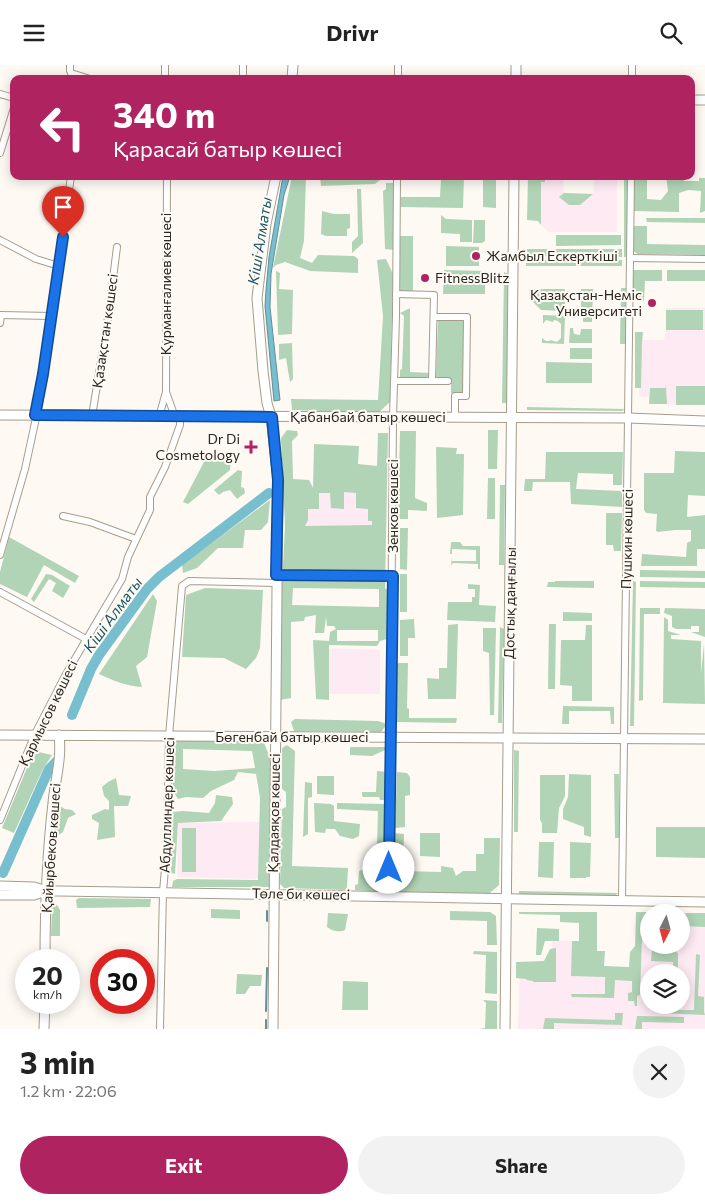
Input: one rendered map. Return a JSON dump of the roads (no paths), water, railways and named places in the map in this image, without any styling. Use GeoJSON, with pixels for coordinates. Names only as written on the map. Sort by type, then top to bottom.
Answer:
{"type":"FeatureCollection","features":[{"type":"Feature","properties":{"kind":"street"},"geometry":{"type":"LineString","coordinates":[[70,65],[70,71],[78,75]]}},
{"type":"Feature","properties":{"kind":"street"},"geometry":{"type":"LineString","coordinates":[[0,153],[10,121]]}},
{"type":"Feature","properties":{"kind":"street"},"geometry":{"type":"LineString","coordinates":[[0,555],[24,469],[39,404],[71,180]]}},
{"type":"Feature","properties":{"kind":"street","name":"Қурманғалиев көшесі"},"geometry":{"type":"LineString","coordinates":[[166,392],[167,180]]}},
{"type":"Feature","properties":{"kind":"street"},"geometry":{"type":"LineString","coordinates":[[272,417],[267,403],[257,299],[266,224],[275,180]]}},
{"type":"Feature","properties":{"kind":"street","name":"Зенков көшесі"},"geometry":{"type":"LineString","coordinates":[[389,896],[397,180]]}},
{"type":"Feature","properties":{"kind":"street","name":"Достық даңғылы"},"geometry":{"type":"LineString","coordinates":[[505,1029],[514,180]]}},
{"type":"Feature","properties":{"kind":"street","name":"Пушкин көшесі"},"geometry":{"type":"LineString","coordinates":[[622,901],[631,180]]}},
{"type":"Feature","properties":{"kind":"street"},"geometry":{"type":"LineString","coordinates":[[0,240],[36,259],[59,266]]}},
{"type":"Feature","properties":{"kind":"street","name":"Қазақстан көшесі"},"geometry":{"type":"LineString","coordinates":[[92,416],[117,247]]}},
{"type":"Feature","properties":{"kind":"street"},"geometry":{"type":"LineString","coordinates":[[630,258],[705,259]]}},
{"type":"Feature","properties":{"kind":"street"},"geometry":{"type":"LineString","coordinates":[[396,294],[434,295],[432,381]]}},
{"type":"Feature","properties":{"kind":"street"},"geometry":{"type":"LineString","coordinates":[[0,323],[0,315],[52,316]]}},
{"type":"Feature","properties":{"kind":"street"},"geometry":{"type":"LineString","coordinates":[[434,317],[466,317],[466,395],[455,396],[455,418]]}},
{"type":"Feature","properties":{"kind":"street"},"geometry":{"type":"LineString","coordinates":[[395,381],[448,381]]}},
{"type":"Feature","properties":{"kind":"street"},"geometry":{"type":"LineString","coordinates":[[159,417],[166,392]]}},
{"type":"Feature","properties":{"kind":"street"},"geometry":{"type":"LineString","coordinates":[[166,392],[178,417]]}},
{"type":"Feature","properties":{"kind":"street","name":"Қабанбай батыр көшесі"},"geometry":{"type":"LineString","coordinates":[[0,415],[705,421]]}},
{"type":"Feature","properties":{"kind":"street","name":"Қармысов көшесі"},"geometry":{"type":"LineString","coordinates":[[0,820],[35,735],[86,639],[122,579],[128,557],[150,510],[150,497],[180,425],[178,417]]}},
{"type":"Feature","properties":{"kind":"street","name":"Қалдаяқов көшесі"},"geometry":{"type":"LineString","coordinates":[[272,417],[278,480],[273,1029]]}},
{"type":"Feature","properties":{"kind":"street"},"geometry":{"type":"LineString","coordinates":[[63,515],[90,522],[136,539]]}},
{"type":"Feature","properties":{"kind":"street"},"geometry":{"type":"LineString","coordinates":[[276,579],[393,576]]}},
{"type":"Feature","properties":{"kind":"street","name":"Абдуллиндер көшесі"},"geometry":{"type":"LineString","coordinates":[[160,1029],[169,736],[181,590],[185,583],[189,581],[276,579]]}},
{"type":"Feature","properties":{"kind":"street"},"geometry":{"type":"LineString","coordinates":[[0,592],[86,639]]}},
{"type":"Feature","properties":{"kind":"street","name":"Бөгенбай батыр көшесі"},"geometry":{"type":"LineString","coordinates":[[0,735],[705,739]]}},
{"type":"Feature","properties":{"kind":"street","name":"Қайырбеков көшесі"},"geometry":{"type":"LineString","coordinates":[[45,949],[53,803],[60,758],[59,735]]}},
{"type":"Feature","properties":{"kind":"street","name":"Төле би көшесі"},"geometry":{"type":"LineString","coordinates":[[0,886],[34,887],[47,891],[274,893],[506,900],[705,902]]}},
{"type":"Feature","properties":{"kind":"street","name":"Төле би көшесі"},"geometry":{"type":"LineString","coordinates":[[0,895],[34,895],[47,891]]}},
{"type":"Feature","properties":{"kind":"street"},"geometry":{"type":"LineString","coordinates":[[44,1029],[45,1014]]}},
{"type":"Feature","properties":{"kind":"water"},"geometry":{"type":"Polygon","coordinates":[[[282,180],[289,180],[284,195],[271,274],[270,307],[280,400],[274,401],[265,306],[269,257],[282,180]]]}},
{"type":"Feature","properties":{"kind":"waterway","name":"Кіші Алматы"},"geometry":{"type":"LineString","coordinates":[[72,715],[91,669],[99,655],[147,589],[159,577],[269,493]]}},
{"type":"Feature","properties":{"kind":"waterway","name":"Кіші Алматы"},"geometry":{"type":"LineString","coordinates":[[3,873],[49,769],[57,761]]}},
{"type":"Feature","properties":{"kind":"waterway"},"geometry":{"type":"LineString","coordinates":[[267,911],[267,921]]}},
{"type":"Feature","properties":{"kind":"waterway"},"geometry":{"type":"LineString","coordinates":[[266,1011],[267,968]]}},
{"type":"Feature","properties":{"kind":"waterway"},"geometry":{"type":"LineString","coordinates":[[266,1020],[266,1029]]}},
{"type":"Feature","properties":{"kind":"place","name":"Жамбыл Ескерткіші"},"geometry":{"type":"Point","coordinates":[476,256]}},
{"type":"Feature","properties":{"kind":"place","name":"FitnessBlitz"},"geometry":{"type":"Point","coordinates":[425,278]}},
{"type":"Feature","properties":{"kind":"place","name":"Қазақстан-Неміс Университеті"},"geometry":{"type":"Point","coordinates":[652,303]}},
{"type":"Feature","properties":{"kind":"place","name":"Dr Di Cosmetology"},"geometry":{"type":"Point","coordinates":[251,447]}}]}
